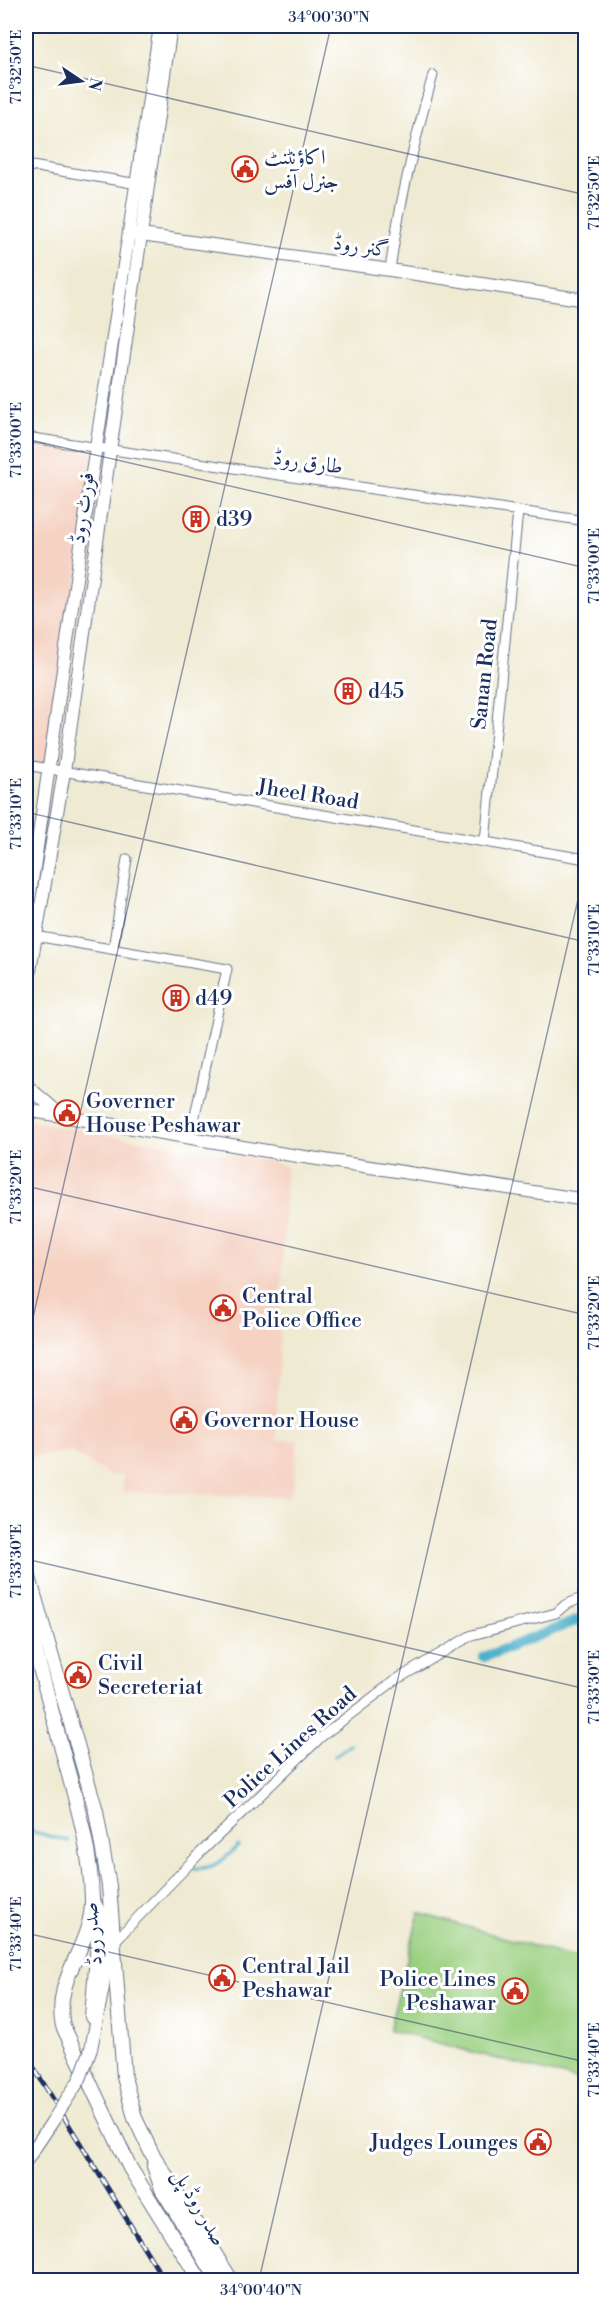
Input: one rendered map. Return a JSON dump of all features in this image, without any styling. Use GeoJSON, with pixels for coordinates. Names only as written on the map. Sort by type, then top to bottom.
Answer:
{"type":"FeatureCollection","features":[{"type":"Feature","properties":{"kind":"main road","name":"صدر روڈ"},"geometry":{"type":"LineString","coordinates":[[26,1567],[96,1811],[109,1886],[124,2077],[135,2118],[151,2152],[231,2280]]}},
{"type":"Feature","properties":{"kind":"main road","name":"صدر روڈ"},"geometry":{"type":"LineString","coordinates":[[26,1616],[80,1808],[92,1897],[84,1936],[63,1989],[60,2014],[63,2026],[130,2168],[200,2280]]}},
{"type":"Feature","properties":{"kind":"main road","name":"صدر روڈ پل"},"geometry":{"type":"LineString","coordinates":[[151,2152],[156,2177],[218,2280]]}},
{"type":"Feature","properties":{"kind":"street","name":"فورٹ روڈ"},"geometry":{"type":"LineString","coordinates":[[26,994],[64,772],[110,451],[136,234],[138,184],[160,26]]}},
{"type":"Feature","properties":{"kind":"street","name":"فورٹ روڈ"},"geometry":{"type":"LineString","coordinates":[[26,919],[50,768],[95,448],[136,234],[170,26]]}},
{"type":"Feature","properties":{"kind":"street"},"geometry":{"type":"LineString","coordinates":[[390,270],[398,213],[411,153],[433,75]]}},
{"type":"Feature","properties":{"kind":"street"},"geometry":{"type":"LineString","coordinates":[[26,165],[138,184]]}},
{"type":"Feature","properties":{"kind":"street","name":"گنر روڈ"},"geometry":{"type":"LineString","coordinates":[[136,234],[585,300]]}},
{"type":"Feature","properties":{"kind":"street","name":"طارق روڈ"},"geometry":{"type":"LineString","coordinates":[[26,437],[585,521]]}},
{"type":"Feature","properties":{"kind":"street","name":"Sanan Road"},"geometry":{"type":"LineString","coordinates":[[485,841],[518,511]]}},
{"type":"Feature","properties":{"kind":"street","name":"Jheel Road"},"geometry":{"type":"LineString","coordinates":[[26,765],[585,859]]}},
{"type":"Feature","properties":{"kind":"street"},"geometry":{"type":"LineString","coordinates":[[113,949],[127,859]]}},
{"type":"Feature","properties":{"kind":"street"},"geometry":{"type":"LineString","coordinates":[[35,936],[227,969],[190,1138]]}},
{"type":"Feature","properties":{"kind":"street"},"geometry":{"type":"LineString","coordinates":[[26,1085],[65,1118]]}},
{"type":"Feature","properties":{"kind":"street"},"geometry":{"type":"LineString","coordinates":[[26,1110],[585,1200]]}},
{"type":"Feature","properties":{"kind":"street","name":"Police Lines Road"},"geometry":{"type":"LineString","coordinates":[[114,1942],[200,1853],[321,1737],[394,1681],[472,1635],[556,1613],[565,1605],[585,1596]]}},
{"type":"Feature","properties":{"kind":"street"},"geometry":{"type":"LineString","coordinates":[[26,2161],[80,2079],[91,2048],[103,1987],[109,1886]]}},
{"type":"Feature","properties":{"kind":"street"},"geometry":{"type":"LineString","coordinates":[[91,2048],[90,2033],[99,1918],[98,1909],[92,1897]]}},
{"type":"Feature","properties":{"kind":"shaded area"},"geometry":{"type":"Polygon","coordinates":[[[26,437],[95,449],[50,768],[26,765],[26,437]]]}},
{"type":"Feature","properties":{"kind":"shaded area","name":"Governor House"},"geometry":{"type":"Polygon","coordinates":[[[26,1119],[65,1128],[268,1161],[286,1166],[276,1440],[298,1440],[293,1487],[288,1497],[122,1492],[123,1475],[111,1476],[71,1452],[26,1458],[26,1119]]]}},
{"type":"Feature","properties":{"kind":"green space"},"geometry":{"type":"Polygon","coordinates":[[[419,1913],[585,1961],[585,2082],[389,2030],[419,1913]]]}},
{"type":"Feature","properties":{"kind":"waterway"},"geometry":{"type":"LineString","coordinates":[[484,1657],[586,1617]]}},
{"type":"Feature","properties":{"kind":"waterway"},"geometry":{"type":"LineString","coordinates":[[335,1756],[350,1745]]}},
{"type":"Feature","properties":{"kind":"waterway"},"geometry":{"type":"LineString","coordinates":[[26,1830],[69,1841]]}},
{"type":"Feature","properties":{"kind":"waterway"},"geometry":{"type":"LineString","coordinates":[[194,1868],[213,1865],[224,1859],[238,1846]]}},
{"type":"Feature","properties":{"kind":"railway"},"geometry":{"type":"LineString","coordinates":[[26,2055],[164,2280]]}},
{"type":"Feature","properties":{"kind":"place","name":"اکاؤنٹنٹ جنرل آفس"},"geometry":{"type":"Point","coordinates":[245,169]}},
{"type":"Feature","properties":{"kind":"place","name":"d39"},"geometry":{"type":"Point","coordinates":[196,519]}},
{"type":"Feature","properties":{"kind":"place","name":"d45"},"geometry":{"type":"Point","coordinates":[348,691]}},
{"type":"Feature","properties":{"kind":"place","name":"d49"},"geometry":{"type":"Point","coordinates":[176,998]}},
{"type":"Feature","properties":{"kind":"place","name":"Governer House Peshawar"},"geometry":{"type":"Point","coordinates":[67,1113]}},
{"type":"Feature","properties":{"kind":"place","name":"Central Police Office"},"geometry":{"type":"Point","coordinates":[223,1308]}},
{"type":"Feature","properties":{"kind":"place","name":"Governor House"},"geometry":{"type":"Point","coordinates":[184,1420]}},
{"type":"Feature","properties":{"kind":"place","name":"Civil Secreteriat"},"geometry":{"type":"Point","coordinates":[78,1675]}},
{"type":"Feature","properties":{"kind":"place","name":"Central Jail Peshawar"},"geometry":{"type":"Point","coordinates":[222,1978]}},
{"type":"Feature","properties":{"kind":"place","name":"Police Lines Peshawar"},"geometry":{"type":"Point","coordinates":[515,1991]}},
{"type":"Feature","properties":{"kind":"place","name":"Judges Lounges"},"geometry":{"type":"Point","coordinates":[538,2142]}}]}
